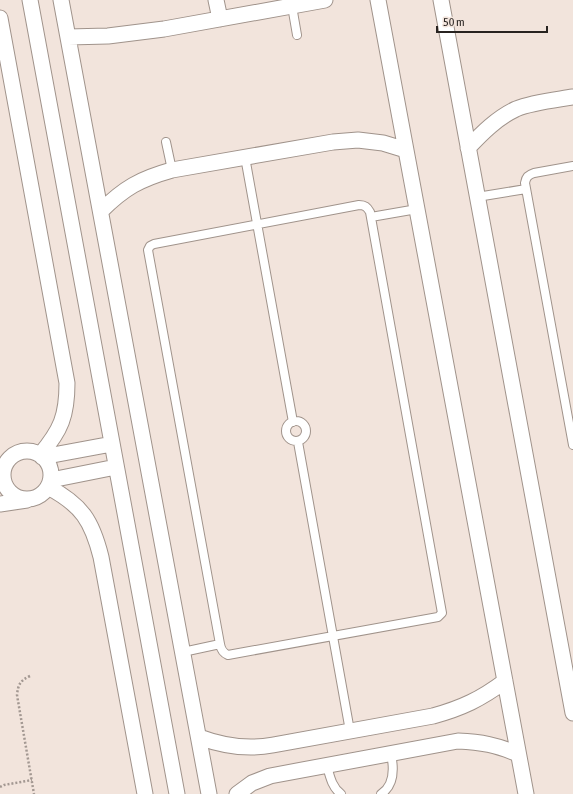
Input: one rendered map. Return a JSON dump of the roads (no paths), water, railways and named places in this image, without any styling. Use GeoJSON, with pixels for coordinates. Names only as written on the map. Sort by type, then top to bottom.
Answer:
{"type":"FeatureCollection","features":[{"type":"Feature","properties":{"kind":"street"},"geometry":{"type":"LineString","coordinates":[[30,0],[177,794]]}},
{"type":"Feature","properties":{"kind":"street"},"geometry":{"type":"LineString","coordinates":[[62,0],[209,794]]}},
{"type":"Feature","properties":{"kind":"street"},"geometry":{"type":"LineString","coordinates":[[216,0],[220,19]]}},
{"type":"Feature","properties":{"kind":"street"},"geometry":{"type":"LineString","coordinates":[[68,37],[122,34],[164,29],[325,0]]}},
{"type":"Feature","properties":{"kind":"street"},"geometry":{"type":"LineString","coordinates":[[378,0],[526,794]]}},
{"type":"Feature","properties":{"kind":"street"},"geometry":{"type":"LineString","coordinates":[[440,0],[569,675],[573,713]]}},
{"type":"Feature","properties":{"kind":"street"},"geometry":{"type":"LineString","coordinates":[[0,18],[67,383],[67,402],[62,422],[53,440],[41,456]]}},
{"type":"Feature","properties":{"kind":"street"},"geometry":{"type":"LineString","coordinates":[[468,148],[499,119],[517,109],[539,103],[573,97]]}},
{"type":"Feature","properties":{"kind":"street"},"geometry":{"type":"LineString","coordinates":[[101,211],[116,196],[133,184],[152,175],[172,170],[333,142],[358,140],[382,142],[406,150]]}},
{"type":"Feature","properties":{"kind":"street"},"geometry":{"type":"LineString","coordinates":[[41,456],[112,444]]}},
{"type":"Feature","properties":{"kind":"street"},"geometry":{"type":"LineString","coordinates":[[0,457],[24,452],[33,452],[41,456],[48,463],[51,471],[50,483],[43,493],[36,498],[0,504]]}},
{"type":"Feature","properties":{"kind":"street"},"geometry":{"type":"LineString","coordinates":[[17,454],[10,459],[6,465],[3,473],[4,482],[7,489],[13,495],[28,499]]}},
{"type":"Feature","properties":{"kind":"street"},"geometry":{"type":"LineString","coordinates":[[50,483],[116,467]]}},
{"type":"Feature","properties":{"kind":"street"},"geometry":{"type":"LineString","coordinates":[[50,483],[78,508],[89,522],[96,539],[145,794]]}},
{"type":"Feature","properties":{"kind":"street"},"geometry":{"type":"LineString","coordinates":[[199,737],[220,744],[248,748],[265,747],[433,716],[452,711],[471,704],[505,681]]}},
{"type":"Feature","properties":{"kind":"street"},"geometry":{"type":"LineString","coordinates":[[237,794],[252,783],[270,776],[458,742],[478,742],[499,746],[518,754]]}},
{"type":"Feature","properties":{"kind":"lane"},"geometry":{"type":"LineString","coordinates":[[292,6],[297,35]]}},
{"type":"Feature","properties":{"kind":"lane"},"geometry":{"type":"LineString","coordinates":[[166,142],[172,170]]}},
{"type":"Feature","properties":{"kind":"lane"},"geometry":{"type":"LineString","coordinates":[[245,157],[293,422]]}},
{"type":"Feature","properties":{"kind":"lane"},"geometry":{"type":"LineString","coordinates":[[573,166],[529,175],[526,179],[526,189],[573,445]]}},
{"type":"Feature","properties":{"kind":"lane"},"geometry":{"type":"LineString","coordinates":[[477,197],[526,189]]}},
{"type":"Feature","properties":{"kind":"lane"},"geometry":{"type":"LineString","coordinates":[[359,205],[368,207],[442,613],[438,617],[233,655],[228,655],[221,649],[148,250],[150,246],[154,244],[257,224],[359,205]]}},
{"type":"Feature","properties":{"kind":"lane"},"geometry":{"type":"LineString","coordinates":[[371,217],[417,209]]}},
{"type":"Feature","properties":{"kind":"lane"},"geometry":{"type":"LineString","coordinates":[[293,422],[304,424],[306,429],[306,435],[298,442],[288,438],[286,434],[286,428],[293,422]]}},
{"type":"Feature","properties":{"kind":"lane"},"geometry":{"type":"LineString","coordinates":[[298,442],[350,731]]}},
{"type":"Feature","properties":{"kind":"lane"},"geometry":{"type":"LineString","coordinates":[[183,652],[220,644]]}},
{"type":"Feature","properties":{"kind":"lane"},"geometry":{"type":"LineString","coordinates":[[381,794],[385,792],[392,780],[394,767],[391,754]]}},
{"type":"Feature","properties":{"kind":"lane"},"geometry":{"type":"LineString","coordinates":[[327,766],[330,779],[341,794]]}}]}
